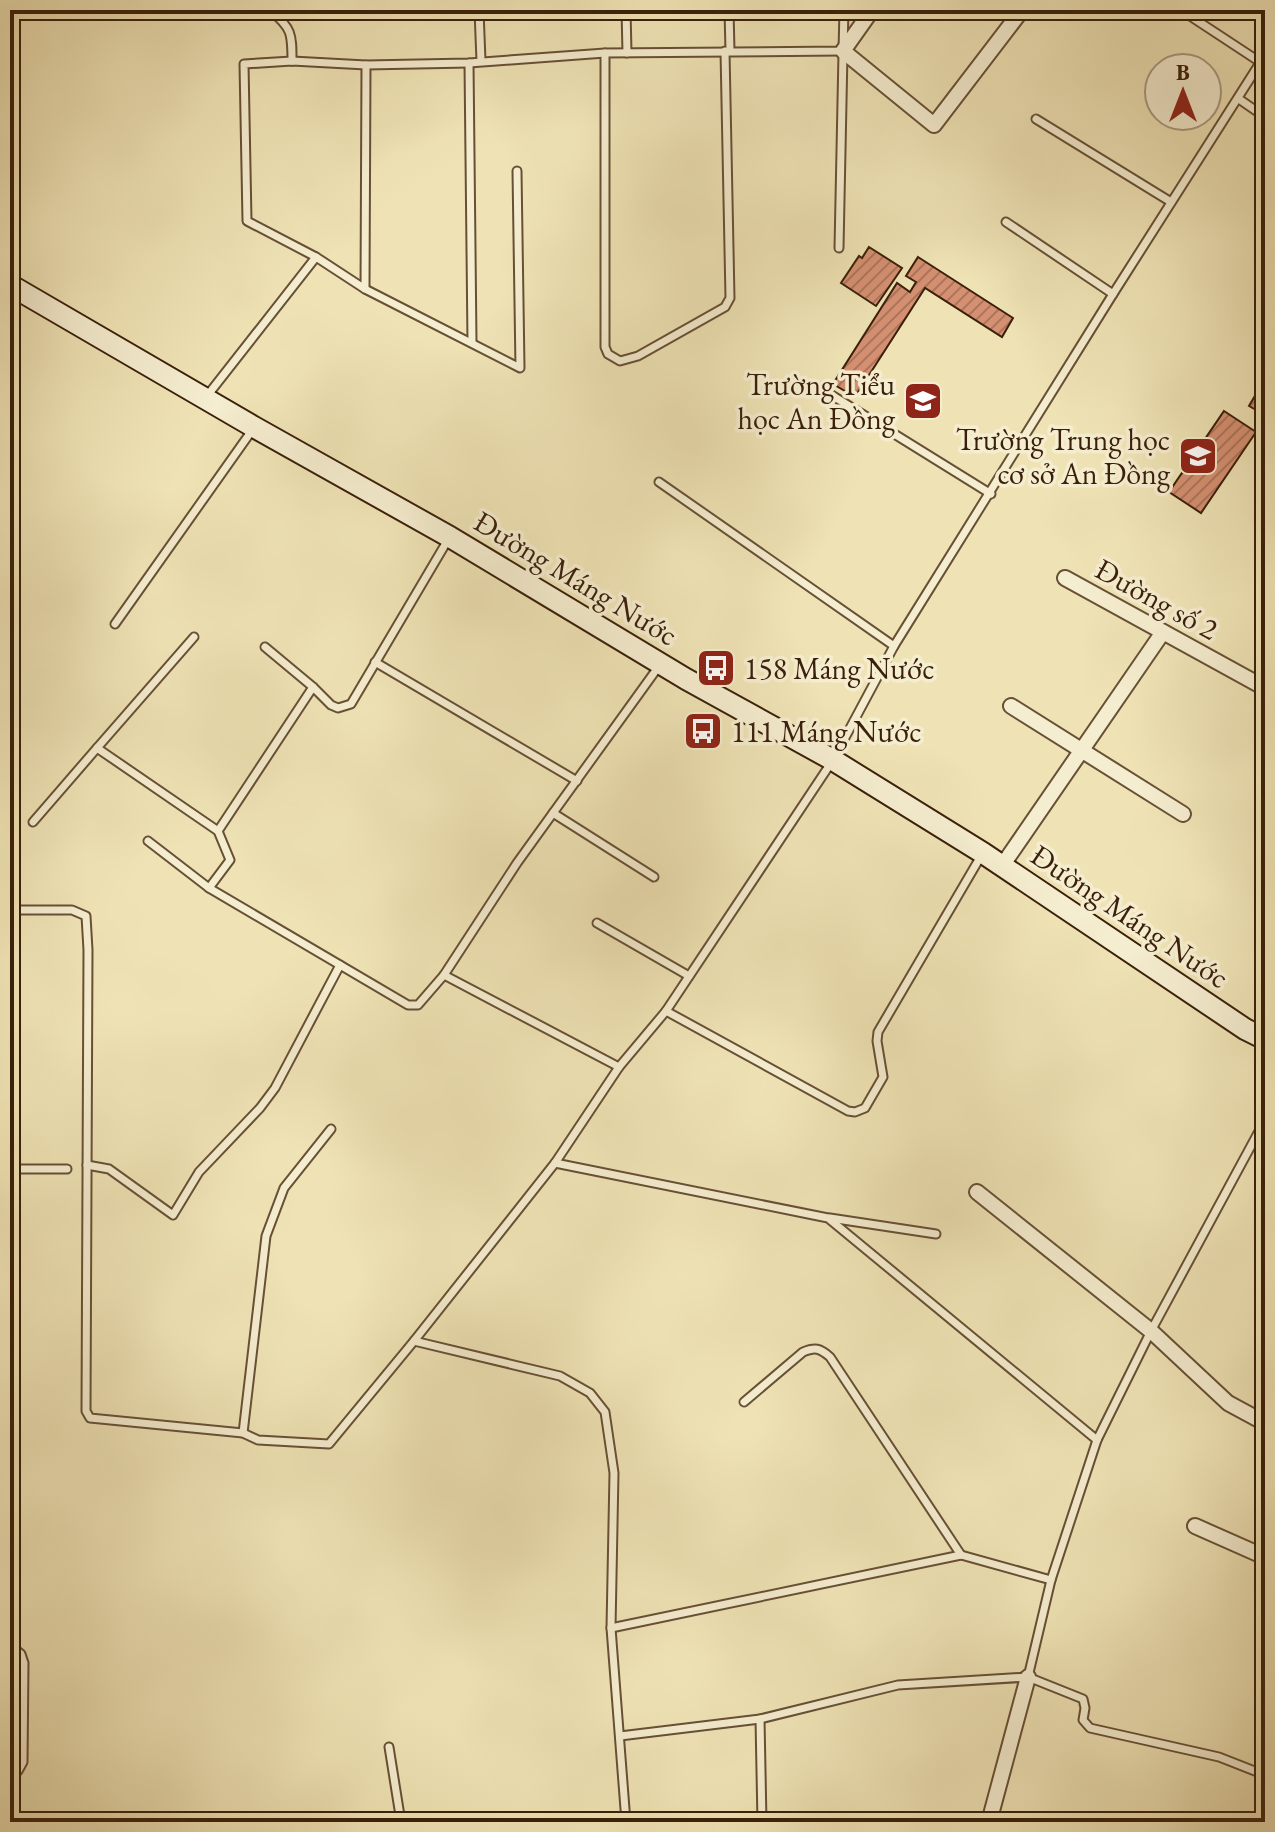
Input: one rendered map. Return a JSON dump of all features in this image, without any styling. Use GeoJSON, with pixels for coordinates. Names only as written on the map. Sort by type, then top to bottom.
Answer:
{"type":"FeatureCollection","features":[{"type":"Feature","properties":{"kind":"main road","name":"Đường Máng Nước"},"geometry":{"type":"LineString","coordinates":[[10,285],[450,537],[660,664],[833,760],[983,853],[1245,1029],[1265,1039]]}},
{"type":"Feature","properties":{"kind":"street"},"geometry":{"type":"LineString","coordinates":[[872,10],[843,51],[934,125],[1022,10]]}},
{"type":"Feature","properties":{"kind":"street","name":"Đường số 2"},"geometry":{"type":"LineString","coordinates":[[1065,578],[1265,688]]}},
{"type":"Feature","properties":{"kind":"street"},"geometry":{"type":"LineString","coordinates":[[1002,866],[1163,632]]}},
{"type":"Feature","properties":{"kind":"street"},"geometry":{"type":"LineString","coordinates":[[1011,706],[1183,814]]}},
{"type":"Feature","properties":{"kind":"street"},"geometry":{"type":"LineString","coordinates":[[977,1192],[1151,1331],[1228,1403],[1265,1423]]}},
{"type":"Feature","properties":{"kind":"street"},"geometry":{"type":"LineString","coordinates":[[1195,1526],[1265,1557]]}},
{"type":"Feature","properties":{"kind":"street"},"geometry":{"type":"LineString","coordinates":[[989,1822],[1028,1677]]}},
{"type":"Feature","properties":{"kind":"lane"},"geometry":{"type":"LineString","coordinates":[[270,10],[283,20],[290,32],[292,61]]}},
{"type":"Feature","properties":{"kind":"lane"},"geometry":{"type":"LineString","coordinates":[[479,10],[481,61]]}},
{"type":"Feature","properties":{"kind":"lane"},"geometry":{"type":"LineString","coordinates":[[626,10],[627,53]]}},
{"type":"Feature","properties":{"kind":"lane"},"geometry":{"type":"LineString","coordinates":[[605,53],[605,347],[608,354],[620,361],[638,356],[725,307],[730,298],[729,10]]}},
{"type":"Feature","properties":{"kind":"lane"},"geometry":{"type":"LineString","coordinates":[[839,248],[844,10]]}},
{"type":"Feature","properties":{"kind":"lane"},"geometry":{"type":"LineString","coordinates":[[10,910],[72,910],[86,916],[86,1411],[90,1418],[243,1433],[258,1440],[329,1444],[555,1163],[619,1067],[666,1011],[833,760],[894,646],[1263,59],[1181,10]]}},
{"type":"Feature","properties":{"kind":"lane"},"geometry":{"type":"LineString","coordinates":[[517,171],[520,368],[365,289],[316,257],[247,221],[244,64],[292,61],[366,65],[469,63],[605,53],[843,51]]}},
{"type":"Feature","properties":{"kind":"lane"},"geometry":{"type":"LineString","coordinates":[[469,63],[472,342]]}},
{"type":"Feature","properties":{"kind":"lane"},"geometry":{"type":"LineString","coordinates":[[365,289],[366,65]]}},
{"type":"Feature","properties":{"kind":"lane"},"geometry":{"type":"LineString","coordinates":[[1239,99],[1265,117]]}},
{"type":"Feature","properties":{"kind":"lane"},"geometry":{"type":"LineString","coordinates":[[1036,119],[1171,202]]}},
{"type":"Feature","properties":{"kind":"lane"},"geometry":{"type":"LineString","coordinates":[[1006,222],[1113,294]]}},
{"type":"Feature","properties":{"kind":"lane"},"geometry":{"type":"LineString","coordinates":[[205,398],[316,257]]}},
{"type":"Feature","properties":{"kind":"lane"},"geometry":{"type":"LineString","coordinates":[[817,386],[991,494]]}},
{"type":"Feature","properties":{"kind":"lane"},"geometry":{"type":"LineString","coordinates":[[115,624],[254,427]]}},
{"type":"Feature","properties":{"kind":"lane"},"geometry":{"type":"LineString","coordinates":[[659,482],[894,646]]}},
{"type":"Feature","properties":{"kind":"lane"},"geometry":{"type":"LineString","coordinates":[[265,647],[331,705],[345,707],[351,704],[450,537]]}},
{"type":"Feature","properties":{"kind":"lane"},"geometry":{"type":"LineString","coordinates":[[33,822],[194,637]]}},
{"type":"Feature","properties":{"kind":"lane"},"geometry":{"type":"LineString","coordinates":[[375,662],[577,781]]}},
{"type":"Feature","properties":{"kind":"lane"},"geometry":{"type":"LineString","coordinates":[[148,841],[209,888],[408,1005],[418,1005],[444,975],[517,863],[660,664]]}},
{"type":"Feature","properties":{"kind":"lane"},"geometry":{"type":"LineString","coordinates":[[218,831],[313,687]]}},
{"type":"Feature","properties":{"kind":"lane"},"geometry":{"type":"LineString","coordinates":[[97,748],[218,831],[230,860],[209,888]]}},
{"type":"Feature","properties":{"kind":"lane"},"geometry":{"type":"LineString","coordinates":[[553,813],[654,877]]}},
{"type":"Feature","properties":{"kind":"lane"},"geometry":{"type":"LineString","coordinates":[[666,1011],[848,1111],[860,1111],[865,1108],[883,1077],[878,1032],[983,853]]}},
{"type":"Feature","properties":{"kind":"lane"},"geometry":{"type":"LineString","coordinates":[[597,923],[689,976]]}},
{"type":"Feature","properties":{"kind":"lane"},"geometry":{"type":"LineString","coordinates":[[87,1165],[109,1169],[173,1215],[199,1172],[275,1088],[340,965]]}},
{"type":"Feature","properties":{"kind":"lane"},"geometry":{"type":"LineString","coordinates":[[444,975],[619,1067]]}},
{"type":"Feature","properties":{"kind":"lane"},"geometry":{"type":"LineString","coordinates":[[1028,1677],[1051,1580],[1097,1440],[1151,1331],[1265,1120]]}},
{"type":"Feature","properties":{"kind":"lane"},"geometry":{"type":"LineString","coordinates":[[243,1433],[261,1268],[273,1212],[284,1188],[331,1129]]}},
{"type":"Feature","properties":{"kind":"lane"},"geometry":{"type":"LineString","coordinates":[[555,1163],[828,1218],[936,1234]]}},
{"type":"Feature","properties":{"kind":"lane"},"geometry":{"type":"LineString","coordinates":[[10,1169],[67,1169]]}},
{"type":"Feature","properties":{"kind":"lane"},"geometry":{"type":"LineString","coordinates":[[828,1218],[1097,1440]]}},
{"type":"Feature","properties":{"kind":"lane"},"geometry":{"type":"LineString","coordinates":[[414,1341],[560,1376],[590,1393],[605,1412],[614,1473],[611,1628],[626,1822]]}},
{"type":"Feature","properties":{"kind":"lane"},"geometry":{"type":"LineString","coordinates":[[744,1402],[803,1352],[813,1348],[822,1350],[830,1357],[961,1555]]}},
{"type":"Feature","properties":{"kind":"lane"},"geometry":{"type":"LineString","coordinates":[[611,1628],[961,1555],[1051,1580]]}},
{"type":"Feature","properties":{"kind":"lane"},"geometry":{"type":"LineString","coordinates":[[10,1645],[21,1654],[24,1663],[23,1762],[18,1771],[10,1776]]}},
{"type":"Feature","properties":{"kind":"lane"},"geometry":{"type":"LineString","coordinates":[[620,1736],[760,1719],[898,1685],[1028,1677],[1083,1699],[1083,1720],[1090,1728],[1219,1757],[1265,1775]]}},
{"type":"Feature","properties":{"kind":"lane"},"geometry":{"type":"LineString","coordinates":[[760,1719],[762,1822]]}},
{"type":"Feature","properties":{"kind":"lane"},"geometry":{"type":"LineString","coordinates":[[389,1747],[401,1822]]}},
{"type":"Feature","properties":{"kind":"building"},"geometry":{"type":"Polygon","coordinates":[[[869,247],[902,268],[876,306],[841,283],[869,247]]]}},
{"type":"Feature","properties":{"kind":"building"},"geometry":{"type":"Polygon","coordinates":[[[918,257],[1013,318],[1002,337],[925,288],[855,397],[833,384],[897,283],[910,292],[916,282],[906,276],[918,257]]]}},
{"type":"Feature","properties":{"kind":"building"},"geometry":{"type":"Polygon","coordinates":[[[1259,389],[1265,393],[1265,415],[1249,406],[1259,389]]]}},
{"type":"Feature","properties":{"kind":"building"},"geometry":{"type":"Polygon","coordinates":[[[1224,411],[1256,432],[1201,513],[1169,492],[1224,411]]]}},
{"type":"Feature","properties":{"kind":"place","name":"Trường Tiểu học An Đồng"},"geometry":{"type":"Point","coordinates":[923,401]}},
{"type":"Feature","properties":{"kind":"place","name":"Trường Trung học cơ sở An Đồng"},"geometry":{"type":"Point","coordinates":[1198,456]}},
{"type":"Feature","properties":{"kind":"place","name":"158 Máng Nước"},"geometry":{"type":"Point","coordinates":[716,668]}},
{"type":"Feature","properties":{"kind":"place","name":"111 Máng Nước"},"geometry":{"type":"Point","coordinates":[703,731]}}]}
